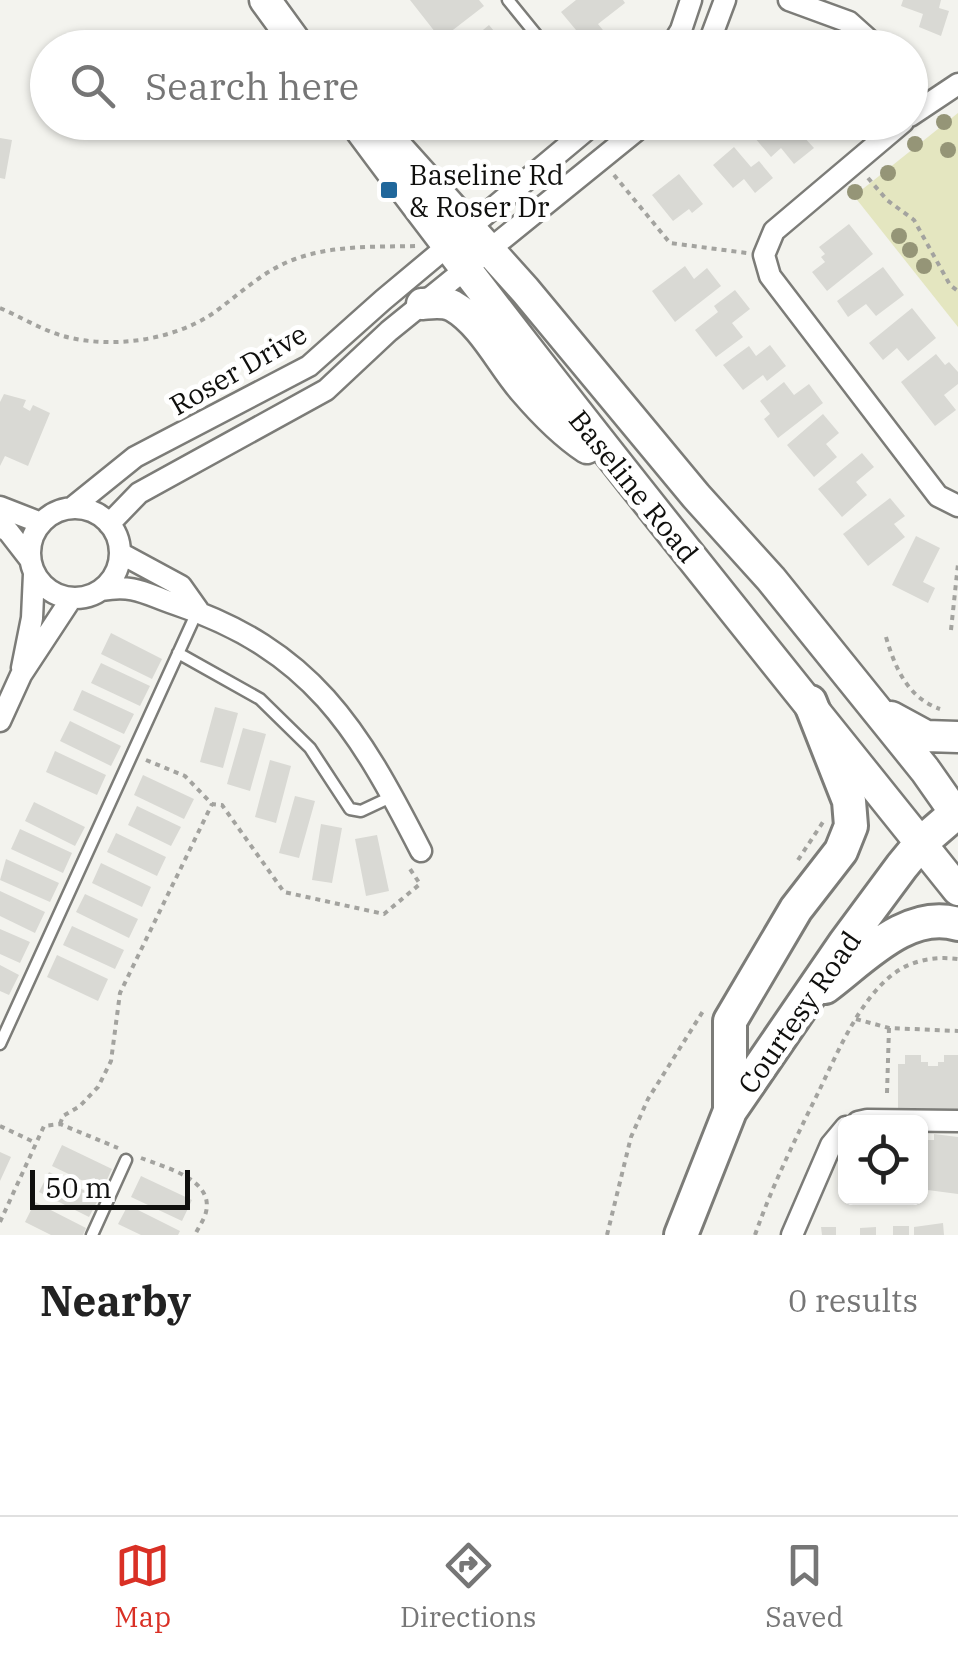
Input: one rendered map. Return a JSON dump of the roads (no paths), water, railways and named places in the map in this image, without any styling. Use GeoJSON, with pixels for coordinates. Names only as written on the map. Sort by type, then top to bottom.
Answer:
{"type":"FeatureCollection","features":[{"type":"Feature","properties":{"kind":"main road"},"geometry":{"type":"LineString","coordinates":[[267,2],[290,30]]}},
{"type":"Feature","properties":{"kind":"main road","name":"Baseline Road"},"geometry":{"type":"LineString","coordinates":[[369,140],[620,471],[958,890]]}},
{"type":"Feature","properties":{"kind":"main road","name":"Baseline Road"},"geometry":{"type":"LineString","coordinates":[[385,140],[449,249]]}},
{"type":"Feature","properties":{"kind":"main road","name":"Baseline Road"},"geometry":{"type":"LineString","coordinates":[[449,249],[490,251],[771,580],[957,814]]}},
{"type":"Feature","properties":{"kind":"main road"},"geometry":{"type":"LineString","coordinates":[[422,304],[445,303],[457,308],[524,390],[570,436],[620,471]]}},
{"type":"Feature","properties":{"kind":"main road"},"geometry":{"type":"LineString","coordinates":[[730,1111],[730,1021],[796,909],[840,851],[851,826],[848,802],[810,702]]}},
{"type":"Feature","properties":{"kind":"main road"},"geometry":{"type":"LineString","coordinates":[[871,702],[900,724],[926,736],[958,737]]}},
{"type":"Feature","properties":{"kind":"main road","name":"Courtesy Road"},"geometry":{"type":"LineString","coordinates":[[681,1235],[730,1111],[921,843],[957,814]]}},
{"type":"Feature","properties":{"kind":"main road"},"geometry":{"type":"LineString","coordinates":[[805,1002],[900,932],[938,918],[958,924]]}},
{"type":"Feature","properties":{"kind":"street"},"geometry":{"type":"LineString","coordinates":[[681,30],[690,0]]}},
{"type":"Feature","properties":{"kind":"street"},"geometry":{"type":"LineString","coordinates":[[714,30],[725,0]]}},
{"type":"Feature","properties":{"kind":"street"},"geometry":{"type":"LineString","coordinates":[[789,0],[850,22],[859,30]]}},
{"type":"Feature","properties":{"kind":"street"},"geometry":{"type":"LineString","coordinates":[[928,98],[958,84]]}},
{"type":"Feature","properties":{"kind":"street"},"geometry":{"type":"LineString","coordinates":[[109,524],[140,493],[326,390],[422,304],[449,249],[575,140]]}},
{"type":"Feature","properties":{"kind":"street"},"geometry":{"type":"LineString","coordinates":[[490,251],[626,140]]}},
{"type":"Feature","properties":{"kind":"street"},"geometry":{"type":"LineString","coordinates":[[881,140],[774,231],[764,255],[770,276],[938,496],[958,506]]}},
{"type":"Feature","properties":{"kind":"street","name":"Roser Drive"},"geometry":{"type":"LineString","coordinates":[[73,508],[135,457],[310,366],[449,249]]}},
{"type":"Feature","properties":{"kind":"street"},"geometry":{"type":"LineString","coordinates":[[0,507],[41,522]]}},
{"type":"Feature","properties":{"kind":"street"},"geometry":{"type":"LineString","coordinates":[[21,675],[32,618],[31,539],[41,522],[58,510],[73,508],[91,510],[109,524],[118,538],[120,552],[113,578],[102,590]]}},
{"type":"Feature","properties":{"kind":"street"},"geometry":{"type":"LineString","coordinates":[[0,527],[8,531],[46,588],[70,599],[123,586],[198,610],[253,636],[301,672],[366,749],[393,796],[415,860]]}},
{"type":"Feature","properties":{"kind":"street"},"geometry":{"type":"LineString","coordinates":[[120,552],[181,586],[198,610]]}},
{"type":"Feature","properties":{"kind":"street"},"geometry":{"type":"LineString","coordinates":[[0,720],[6,693],[70,599]]}},
{"type":"Feature","properties":{"kind":"street"},"geometry":{"type":"LineString","coordinates":[[928,1121],[958,1121]]}},
{"type":"Feature","properties":{"kind":"street"},"geometry":{"type":"LineString","coordinates":[[792,1235],[838,1137]]}},
{"type":"Feature","properties":{"kind":"lane"},"geometry":{"type":"LineString","coordinates":[[508,0],[532,30]]}},
{"type":"Feature","properties":{"kind":"lane"},"geometry":{"type":"LineString","coordinates":[[0,1044],[198,610]]}},
{"type":"Feature","properties":{"kind":"lane"},"geometry":{"type":"LineString","coordinates":[[178,653],[260,699],[310,748],[350,809],[361,810],[393,796]]}},
{"type":"Feature","properties":{"kind":"lane"},"geometry":{"type":"LineString","coordinates":[[92,1235],[126,1160]]}},
{"type":"Feature","properties":{"kind":"place","name":"Baseline Rd & Roser Dr"},"geometry":{"type":"Point","coordinates":[389,190]}}]}
